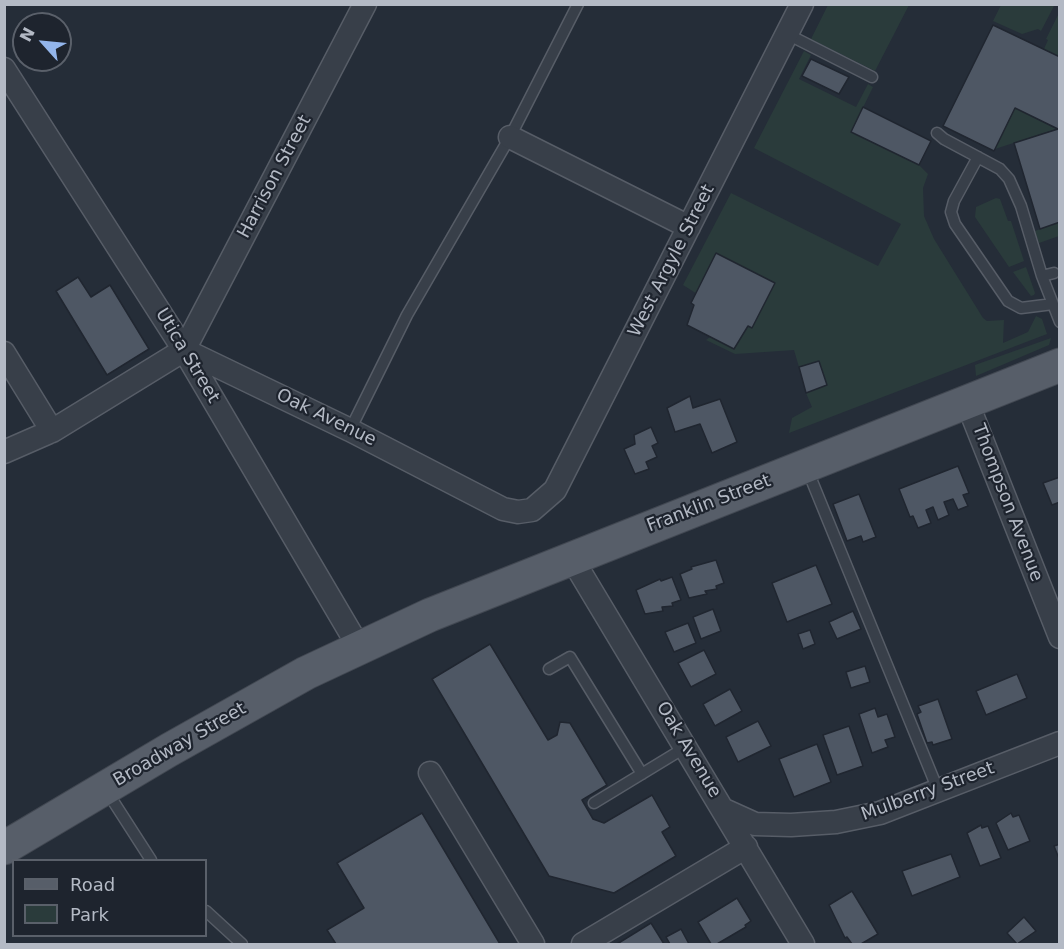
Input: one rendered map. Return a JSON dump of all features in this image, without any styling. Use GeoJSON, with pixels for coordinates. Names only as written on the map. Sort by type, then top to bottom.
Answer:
{"type":"FeatureCollection","features":[{"type":"Feature","properties":{"kind":"main road","name":"Franklin Street"},"geometry":{"type":"LineString","coordinates":[[360,649],[430,615],[571,557],[1059,365]]}},
{"type":"Feature","properties":{"kind":"main road","name":"Broadway Street"},"geometry":{"type":"LineString","coordinates":[[4,848],[306,673],[360,649]]}},
{"type":"Feature","properties":{"kind":"street","name":"Harrison Street"},"geometry":{"type":"LineString","coordinates":[[184,350],[365,4]]}},
{"type":"Feature","properties":{"kind":"street","name":"West Argyle Street"},"geometry":{"type":"LineString","coordinates":[[532,510],[555,490],[802,4]]}},
{"type":"Feature","properties":{"kind":"street","name":"Utica Street"},"geometry":{"type":"LineString","coordinates":[[4,69],[184,350],[360,649]]}},
{"type":"Feature","properties":{"kind":"street"},"geometry":{"type":"LineString","coordinates":[[510,137],[689,227]]}},
{"type":"Feature","properties":{"kind":"street","name":"Oak Avenue"},"geometry":{"type":"LineString","coordinates":[[184,350],[350,430],[503,509],[518,512],[532,510]]}},
{"type":"Feature","properties":{"kind":"street"},"geometry":{"type":"LineString","coordinates":[[4,452],[52,431],[184,350]]}},
{"type":"Feature","properties":{"kind":"street"},"geometry":{"type":"LineString","coordinates":[[4,353],[52,431]]}},
{"type":"Feature","properties":{"kind":"street","name":"Thompson Avenue"},"geometry":{"type":"LineString","coordinates":[[968,402],[1059,637]]}},
{"type":"Feature","properties":{"kind":"street","name":"Oak Avenue"},"geometry":{"type":"LineString","coordinates":[[571,557],[803,945]]}},
{"type":"Feature","properties":{"kind":"street","name":"Mulberry Street"},"geometry":{"type":"LineString","coordinates":[[724,810],[754,824],[791,825],[836,822],[880,813],[1059,743]]}},
{"type":"Feature","properties":{"kind":"street"},"geometry":{"type":"LineString","coordinates":[[430,773],[533,945]]}},
{"type":"Feature","properties":{"kind":"street"},"geometry":{"type":"LineString","coordinates":[[583,945],[746,847]]}},
{"type":"Feature","properties":{"kind":"lane"},"geometry":{"type":"LineString","coordinates":[[350,430],[407,315],[510,137],[578,4]]}},
{"type":"Feature","properties":{"kind":"lane"},"geometry":{"type":"LineString","coordinates":[[787,34],[872,77]]}},
{"type":"Feature","properties":{"kind":"lane"},"geometry":{"type":"LineString","coordinates":[[937,133],[944,140],[1000,169],[1009,179],[1021,206],[1042,276],[1059,322]]}},
{"type":"Feature","properties":{"kind":"lane"},"geometry":{"type":"LineString","coordinates":[[978,157],[954,201],[951,212],[955,224],[1008,301],[1021,308],[1053,304]]}},
{"type":"Feature","properties":{"kind":"lane"},"geometry":{"type":"LineString","coordinates":[[1042,276],[1054,273]]}},
{"type":"Feature","properties":{"kind":"lane"},"geometry":{"type":"LineString","coordinates":[[806,466],[938,790]]}},
{"type":"Feature","properties":{"kind":"lane"},"geometry":{"type":"LineString","coordinates":[[549,669],[570,657],[642,774]]}},
{"type":"Feature","properties":{"kind":"lane"},"geometry":{"type":"LineString","coordinates":[[594,803],[686,747]]}},
{"type":"Feature","properties":{"kind":"lane"},"geometry":{"type":"LineString","coordinates":[[105,788],[150,859]]}},
{"type":"Feature","properties":{"kind":"lane"},"geometry":{"type":"LineString","coordinates":[[207,912],[242,945]]}},
{"type":"Feature","properties":{"kind":"green space"},"geometry":{"type":"Polygon","coordinates":[[[1050,4],[1054,6],[1041,31],[1038,29],[1022,34],[993,21],[1001,5],[1050,4]]]}},
{"type":"Feature","properties":{"kind":"green space"},"geometry":{"type":"Polygon","coordinates":[[[828,5],[909,5],[875,71],[811,39],[828,5]]]}},
{"type":"Feature","properties":{"kind":"green space"},"geometry":{"type":"Polygon","coordinates":[[[1059,13],[1059,57],[1044,49],[1048,40],[1046,39],[1059,13]]]}},
{"type":"Feature","properties":{"kind":"green space"},"geometry":{"type":"Polygon","coordinates":[[[804,51],[811,55],[799,79],[856,107],[868,84],[873,87],[851,132],[919,165],[928,174],[923,188],[924,216],[934,239],[983,318],[987,321],[1004,320],[1003,343],[1028,332],[1036,316],[1042,319],[1047,334],[789,433],[792,418],[812,407],[806,393],[826,385],[819,361],[799,367],[794,350],[735,354],[706,340],[710,337],[734,349],[748,326],[683,285],[731,193],[878,266],[901,224],[754,148],[804,51]]]}},
{"type":"Feature","properties":{"kind":"green space"},"geometry":{"type":"Polygon","coordinates":[[[1015,108],[1056,129],[995,149],[1015,108]]]}},
{"type":"Feature","properties":{"kind":"green space"},"geometry":{"type":"Polygon","coordinates":[[[996,198],[1000,199],[1008,221],[1011,221],[1024,261],[1009,267],[975,217],[976,207],[996,198]]]}},
{"type":"Feature","properties":{"kind":"green space"},"geometry":{"type":"Polygon","coordinates":[[[1059,222],[1059,236],[1039,243],[1035,231],[1059,222]]]}},
{"type":"Feature","properties":{"kind":"green space"},"geometry":{"type":"Polygon","coordinates":[[[1026,267],[1035,293],[1031,296],[1013,272],[1026,267]]]}},
{"type":"Feature","properties":{"kind":"green space"},"geometry":{"type":"Polygon","coordinates":[[[1051,338],[1049,345],[976,376],[975,365],[1051,338]]]}},
{"type":"Feature","properties":{"kind":"building"},"geometry":{"type":"Polygon","coordinates":[[[993,25],[1060,57],[1060,222],[1040,229],[1014,143],[1058,129],[1015,108],[994,151],[943,126],[993,25]]]}},
{"type":"Feature","properties":{"kind":"building"},"geometry":{"type":"Polygon","coordinates":[[[811,59],[849,77],[839,94],[802,76],[811,59]]]}},
{"type":"Feature","properties":{"kind":"building"},"geometry":{"type":"Polygon","coordinates":[[[863,107],[931,141],[919,165],[851,132],[863,107]]]}},
{"type":"Feature","properties":{"kind":"building"},"geometry":{"type":"Polygon","coordinates":[[[716,253],[775,283],[752,328],[748,326],[734,349],[687,325],[694,305],[691,303],[716,253]]]}},
{"type":"Feature","properties":{"kind":"building"},"geometry":{"type":"Polygon","coordinates":[[[78,277],[91,297],[110,285],[149,349],[107,375],[56,291],[78,277]]]}},
{"type":"Feature","properties":{"kind":"building"},"geometry":{"type":"Polygon","coordinates":[[[819,361],[827,385],[806,393],[799,367],[819,361]]]}},
{"type":"Feature","properties":{"kind":"building"},"geometry":{"type":"Polygon","coordinates":[[[690,396],[693,408],[720,399],[737,442],[712,453],[700,424],[675,432],[667,408],[690,396]]]}},
{"type":"Feature","properties":{"kind":"building"},"geometry":{"type":"Polygon","coordinates":[[[651,427],[658,443],[652,446],[657,457],[646,462],[649,469],[635,474],[624,449],[635,444],[634,435],[651,427]]]}},
{"type":"Feature","properties":{"kind":"building"},"geometry":{"type":"Polygon","coordinates":[[[958,466],[969,493],[963,495],[968,506],[958,510],[953,499],[944,502],[949,515],[938,520],[933,507],[926,510],[931,523],[918,528],[913,516],[910,517],[899,489],[958,466]]]}},
{"type":"Feature","properties":{"kind":"building"},"geometry":{"type":"Polygon","coordinates":[[[1060,477],[1060,502],[1052,505],[1043,483],[1060,477]]]}},
{"type":"Feature","properties":{"kind":"building"},"geometry":{"type":"Polygon","coordinates":[[[859,494],[876,537],[863,542],[861,536],[847,541],[833,504],[859,494]]]}},
{"type":"Feature","properties":{"kind":"building"},"geometry":{"type":"Polygon","coordinates":[[[716,560],[724,583],[716,586],[717,589],[705,591],[707,594],[689,598],[680,574],[692,569],[691,567],[716,560]]]}},
{"type":"Feature","properties":{"kind":"building"},"geometry":{"type":"Polygon","coordinates":[[[816,565],[832,604],[787,622],[772,583],[816,565]]]}},
{"type":"Feature","properties":{"kind":"building"},"geometry":{"type":"Polygon","coordinates":[[[672,577],[681,600],[672,603],[673,606],[662,607],[663,611],[645,614],[636,590],[660,579],[661,581],[672,577]]]}},
{"type":"Feature","properties":{"kind":"building"},"geometry":{"type":"Polygon","coordinates":[[[713,609],[721,631],[701,639],[693,617],[713,609]]]}},
{"type":"Feature","properties":{"kind":"building"},"geometry":{"type":"Polygon","coordinates":[[[853,611],[861,629],[837,639],[829,622],[853,611]]]}},
{"type":"Feature","properties":{"kind":"building"},"geometry":{"type":"Polygon","coordinates":[[[688,623],[696,643],[674,652],[665,632],[688,623]]]}},
{"type":"Feature","properties":{"kind":"building"},"geometry":{"type":"Polygon","coordinates":[[[810,630],[815,644],[803,649],[798,634],[810,630]]]}},
{"type":"Feature","properties":{"kind":"building"},"geometry":{"type":"Polygon","coordinates":[[[490,644],[548,740],[557,735],[560,722],[570,723],[607,785],[582,800],[593,819],[604,823],[652,795],[670,827],[662,832],[676,856],[614,893],[549,876],[432,679],[490,644]]]}},
{"type":"Feature","properties":{"kind":"building"},"geometry":{"type":"Polygon","coordinates":[[[704,650],[716,674],[691,687],[678,663],[704,650]]]}},
{"type":"Feature","properties":{"kind":"building"},"geometry":{"type":"Polygon","coordinates":[[[865,666],[870,682],[851,688],[846,672],[865,666]]]}},
{"type":"Feature","properties":{"kind":"building"},"geometry":{"type":"Polygon","coordinates":[[[1017,674],[1027,698],[986,715],[976,691],[1017,674]]]}},
{"type":"Feature","properties":{"kind":"building"},"geometry":{"type":"Polygon","coordinates":[[[730,689],[742,711],[715,726],[703,704],[730,689]]]}},
{"type":"Feature","properties":{"kind":"building"},"geometry":{"type":"Polygon","coordinates":[[[938,699],[952,739],[933,745],[932,742],[927,743],[917,714],[921,712],[918,706],[938,699]]]}},
{"type":"Feature","properties":{"kind":"building"},"geometry":{"type":"Polygon","coordinates":[[[875,708],[878,717],[887,714],[895,737],[885,740],[888,747],[872,753],[859,714],[875,708]]]}},
{"type":"Feature","properties":{"kind":"building"},"geometry":{"type":"Polygon","coordinates":[[[758,721],[771,746],[738,762],[726,737],[758,721]]]}},
{"type":"Feature","properties":{"kind":"building"},"geometry":{"type":"Polygon","coordinates":[[[849,726],[863,766],[837,775],[823,735],[849,726]]]}},
{"type":"Feature","properties":{"kind":"building"},"geometry":{"type":"Polygon","coordinates":[[[817,744],[831,782],[794,797],[779,759],[817,744]]]}},
{"type":"Feature","properties":{"kind":"building"},"geometry":{"type":"Polygon","coordinates":[[[422,813],[500,944],[336,944],[327,930],[364,908],[337,863],[422,813]]]}},
{"type":"Feature","properties":{"kind":"building"},"geometry":{"type":"Polygon","coordinates":[[[1011,813],[1013,817],[1019,815],[1030,841],[1008,850],[996,823],[1011,813]]]}},
{"type":"Feature","properties":{"kind":"building"},"geometry":{"type":"Polygon","coordinates":[[[981,825],[982,828],[988,826],[1001,858],[980,866],[967,833],[981,825]]]}},
{"type":"Feature","properties":{"kind":"building"},"geometry":{"type":"Polygon","coordinates":[[[1060,844],[1060,861],[1054,846],[1060,844]]]}},
{"type":"Feature","properties":{"kind":"building"},"geometry":{"type":"Polygon","coordinates":[[[951,854],[960,877],[912,896],[902,871],[951,854]]]}},
{"type":"Feature","properties":{"kind":"building"},"geometry":{"type":"Polygon","coordinates":[[[852,891],[878,934],[861,944],[852,944],[847,937],[845,938],[829,905],[852,891]]]}},
{"type":"Feature","properties":{"kind":"building"},"geometry":{"type":"Polygon","coordinates":[[[737,898],[751,921],[745,925],[746,927],[717,944],[711,944],[698,922],[737,898]]]}},
{"type":"Feature","properties":{"kind":"building"},"geometry":{"type":"Polygon","coordinates":[[[1024,917],[1036,931],[1017,944],[1007,933],[1024,917]]]}},
{"type":"Feature","properties":{"kind":"building"},"geometry":{"type":"Polygon","coordinates":[[[651,923],[664,944],[617,944],[651,923]]]}},
{"type":"Feature","properties":{"kind":"building"},"geometry":{"type":"Polygon","coordinates":[[[681,929],[689,944],[670,944],[666,937],[681,929]]]}}]}
